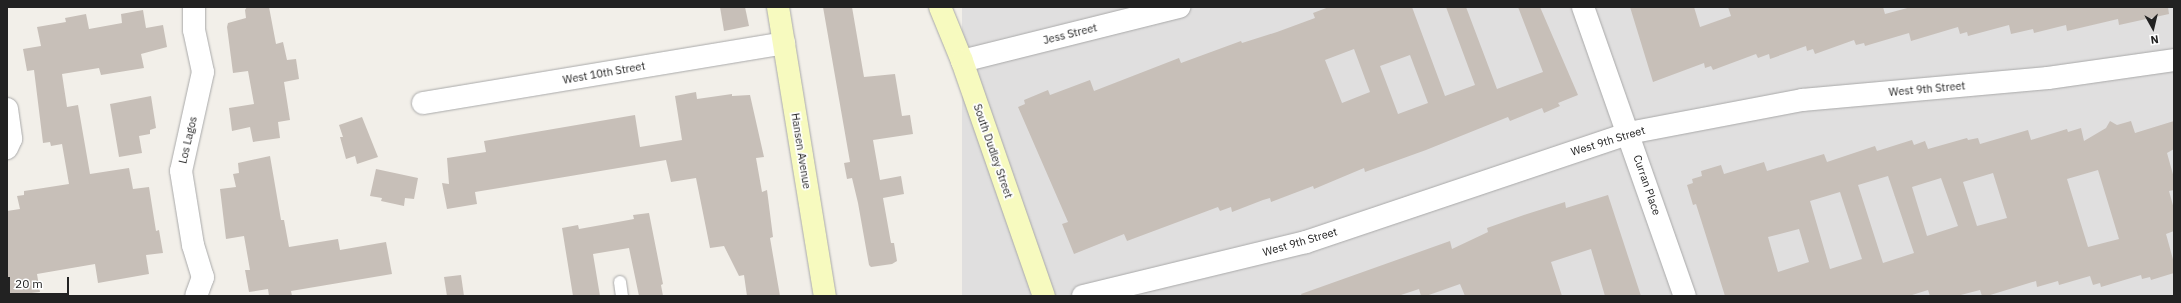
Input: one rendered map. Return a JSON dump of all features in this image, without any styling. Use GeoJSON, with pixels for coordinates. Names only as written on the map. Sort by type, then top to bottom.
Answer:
{"type":"FeatureCollection","features":[{"type":"Feature","properties":{"kind":"street","name":"Los Lagos"},"geometry":{"type":"LineString","coordinates":[[194,7],[194,30],[203,72],[181,170],[193,245],[203,277],[196,296]]}},
{"type":"Feature","properties":{"kind":"street","name":"Hansen Avenue"},"geometry":{"type":"LineString","coordinates":[[778,7],[824,296]]}},
{"type":"Feature","properties":{"kind":"street","name":"South Dudley Street"},"geometry":{"type":"LineString","coordinates":[[940,7],[962,61],[1044,296]]}},
{"type":"Feature","properties":{"kind":"street","name":"Jess Street"},"geometry":{"type":"LineString","coordinates":[[962,61],[1179,7]]}},
{"type":"Feature","properties":{"kind":"street","name":"Curran Place"},"geometry":{"type":"LineString","coordinates":[[1583,7],[1629,133],[1685,296]]}},
{"type":"Feature","properties":{"kind":"street","name":"West 10th Street"},"geometry":{"type":"LineString","coordinates":[[423,103],[784,43]]}},
{"type":"Feature","properties":{"kind":"street","name":"West 9th Street"},"geometry":{"type":"LineString","coordinates":[[1083,296],[1306,242],[1629,133],[1802,100],[2048,78],[2174,60]]}},
{"type":"Feature","properties":{"kind":"street"},"geometry":{"type":"LineString","coordinates":[[7,109],[11,139],[7,148]]}},
{"type":"Feature","properties":{"kind":"lane"},"geometry":{"type":"LineString","coordinates":[[620,282],[622,296]]}},
{"type":"Feature","properties":{"kind":"shaded area"},"geometry":{"type":"Polygon","coordinates":[[[962,7],[2174,7],[2174,296],[962,296],[962,7]]]}},
{"type":"Feature","properties":{"kind":"building"},"geometry":{"type":"Polygon","coordinates":[[[247,7],[269,7],[276,44],[283,42],[287,60],[296,59],[299,79],[284,82],[290,120],[278,122],[280,138],[253,142],[250,127],[232,131],[229,108],[254,104],[248,71],[233,73],[227,27],[228,23],[246,18],[245,10],[247,7]]]}},
{"type":"Feature","properties":{"kind":"building"},"geometry":{"type":"Polygon","coordinates":[[[720,7],[745,7],[749,26],[724,31],[720,7]]]}},
{"type":"Feature","properties":{"kind":"building"},"geometry":{"type":"Polygon","coordinates":[[[823,7],[852,7],[864,77],[895,74],[902,116],[910,115],[913,134],[873,140],[880,180],[901,176],[904,194],[883,198],[891,243],[894,243],[897,261],[892,264],[871,267],[869,265],[852,178],[847,179],[844,163],[850,162],[823,7]]]}},
{"type":"Feature","properties":{"kind":"building"},"geometry":{"type":"Polygon","coordinates":[[[1329,7],[1412,7],[1445,96],[1475,85],[1446,7],[1466,7],[1497,89],[1543,72],[1518,7],[1540,7],[1578,95],[1558,103],[1560,106],[1544,113],[1542,108],[1510,121],[1508,117],[1426,150],[1365,172],[1364,168],[1314,189],[1313,186],[1271,202],[1270,198],[1232,212],[1231,207],[1220,211],[1218,207],[1127,241],[1124,234],[1074,254],[1062,224],[1068,222],[1018,107],[1025,104],[1024,100],[1048,90],[1050,95],[1090,80],[1094,91],[1179,58],[1181,63],[1241,41],[1242,43],[1277,32],[1315,18],[1313,13],[1329,7]],[[1354,49],[1325,60],[1342,103],[1370,92],[1354,49]],[[1410,55],[1380,66],[1398,114],[1428,103],[1410,55]]]}},
{"type":"Feature","properties":{"kind":"building"},"geometry":{"type":"Polygon","coordinates":[[[1630,7],[1694,7],[1700,27],[1731,16],[1728,7],[1883,7],[1885,14],[1911,7],[2168,7],[2169,14],[2119,25],[2118,19],[2067,31],[2066,25],[2034,33],[2033,29],[2011,34],[2009,25],[1968,36],[1967,32],[1960,34],[1958,27],[1911,41],[1909,33],[1865,46],[1864,43],[1856,45],[1854,40],[1815,54],[1813,49],[1807,51],[1806,46],[1770,59],[1769,54],[1758,58],[1756,54],[1713,70],[1711,66],[1705,68],[1704,63],[1653,82],[1630,7]]]}},
{"type":"Feature","properties":{"kind":"building"},"geometry":{"type":"Polygon","coordinates":[[[143,10],[146,28],[163,25],[167,47],[141,54],[144,68],[101,75],[99,68],[62,74],[67,107],[78,105],[90,174],[129,168],[133,189],[149,187],[156,231],[159,230],[163,253],[146,255],[149,274],[98,283],[95,264],[37,274],[40,292],[7,296],[7,211],[20,209],[17,196],[24,195],[24,191],[69,184],[62,144],[51,146],[50,142],[43,143],[34,70],[27,71],[23,49],[41,46],[37,27],[66,22],[65,18],[86,14],[89,29],[122,23],[121,14],[143,10]]]}},
{"type":"Feature","properties":{"kind":"building"},"geometry":{"type":"Polygon","coordinates":[[[696,92],[697,99],[732,94],[732,96],[750,95],[764,157],[756,158],[762,192],[767,190],[773,237],[770,238],[780,296],[747,296],[744,275],[739,276],[724,246],[710,248],[696,178],[671,182],[666,160],[475,192],[477,204],[447,209],[442,183],[449,184],[447,158],[486,152],[484,141],[635,115],[640,147],[682,140],[675,96],[696,92]]]}},
{"type":"Feature","properties":{"kind":"building"},"geometry":{"type":"Polygon","coordinates":[[[151,96],[156,128],[150,130],[150,134],[139,136],[142,153],[119,157],[110,104],[151,96]]]}},
{"type":"Feature","properties":{"kind":"building"},"geometry":{"type":"Polygon","coordinates":[[[362,117],[378,157],[357,164],[355,156],[346,159],[340,137],[343,137],[339,125],[362,117]]]}},
{"type":"Feature","properties":{"kind":"building"},"geometry":{"type":"Polygon","coordinates":[[[2110,121],[2117,125],[2131,121],[2135,133],[2174,121],[2174,149],[2167,153],[2174,178],[2174,190],[2169,191],[2174,209],[2174,231],[2166,234],[2174,263],[2174,273],[2151,280],[2150,277],[2142,279],[2141,275],[2101,287],[2100,283],[2093,285],[2090,276],[2059,285],[2058,281],[2037,287],[2036,281],[1987,296],[1982,296],[1980,290],[1957,296],[1930,296],[1928,290],[1909,296],[1725,296],[1696,204],[1693,205],[1687,185],[1693,183],[1692,179],[1702,176],[1701,171],[1721,165],[1724,174],[1764,162],[1767,171],[1824,154],[1827,162],[1875,146],[1877,151],[1912,140],[1914,145],[1925,141],[1928,149],[1967,138],[1968,140],[1978,138],[1980,144],[2028,130],[2031,140],[2067,129],[2068,132],[2081,128],[2084,141],[2106,128],[2110,121]],[[2098,170],[2067,179],[2088,247],[2119,239],[2098,170]],[[1993,173],[1963,182],[1977,226],[2007,218],[1993,173]],[[1888,176],[1858,185],[1883,263],[1914,253],[1888,176]],[[1941,178],[1912,187],[1927,236],[1958,226],[1941,178]],[[1840,192],[1810,201],[1830,269],[1862,259],[1840,192]],[[1799,229],[1768,237],[1778,272],[1809,262],[1799,229]]]}},
{"type":"Feature","properties":{"kind":"building"},"geometry":{"type":"Polygon","coordinates":[[[270,156],[281,220],[284,220],[289,247],[338,239],[340,250],[386,242],[392,274],[291,291],[292,296],[269,296],[268,289],[249,292],[245,270],[250,270],[244,236],[226,239],[220,189],[236,187],[233,174],[239,173],[238,163],[270,156]]]}},
{"type":"Feature","properties":{"kind":"building"},"geometry":{"type":"Polygon","coordinates":[[[376,169],[418,178],[414,199],[405,198],[404,206],[381,201],[382,198],[370,196],[376,169]]]}},
{"type":"Feature","properties":{"kind":"building"},"geometry":{"type":"Polygon","coordinates":[[[1608,195],[1641,296],[1605,296],[1591,249],[1551,262],[1562,296],[1465,296],[1460,284],[1426,296],[1421,296],[1419,289],[1398,296],[1302,296],[1301,294],[1450,241],[1452,249],[1488,232],[1487,228],[1527,214],[1565,202],[1566,208],[1608,195]]]}},
{"type":"Feature","properties":{"kind":"building"},"geometry":{"type":"Polygon","coordinates":[[[649,213],[663,284],[661,285],[663,296],[639,296],[629,248],[593,254],[600,296],[573,296],[562,228],[578,225],[579,229],[634,219],[633,215],[649,213]]]}},
{"type":"Feature","properties":{"kind":"building"},"geometry":{"type":"Polygon","coordinates":[[[461,275],[464,296],[447,296],[444,277],[461,275]]]}}]}
